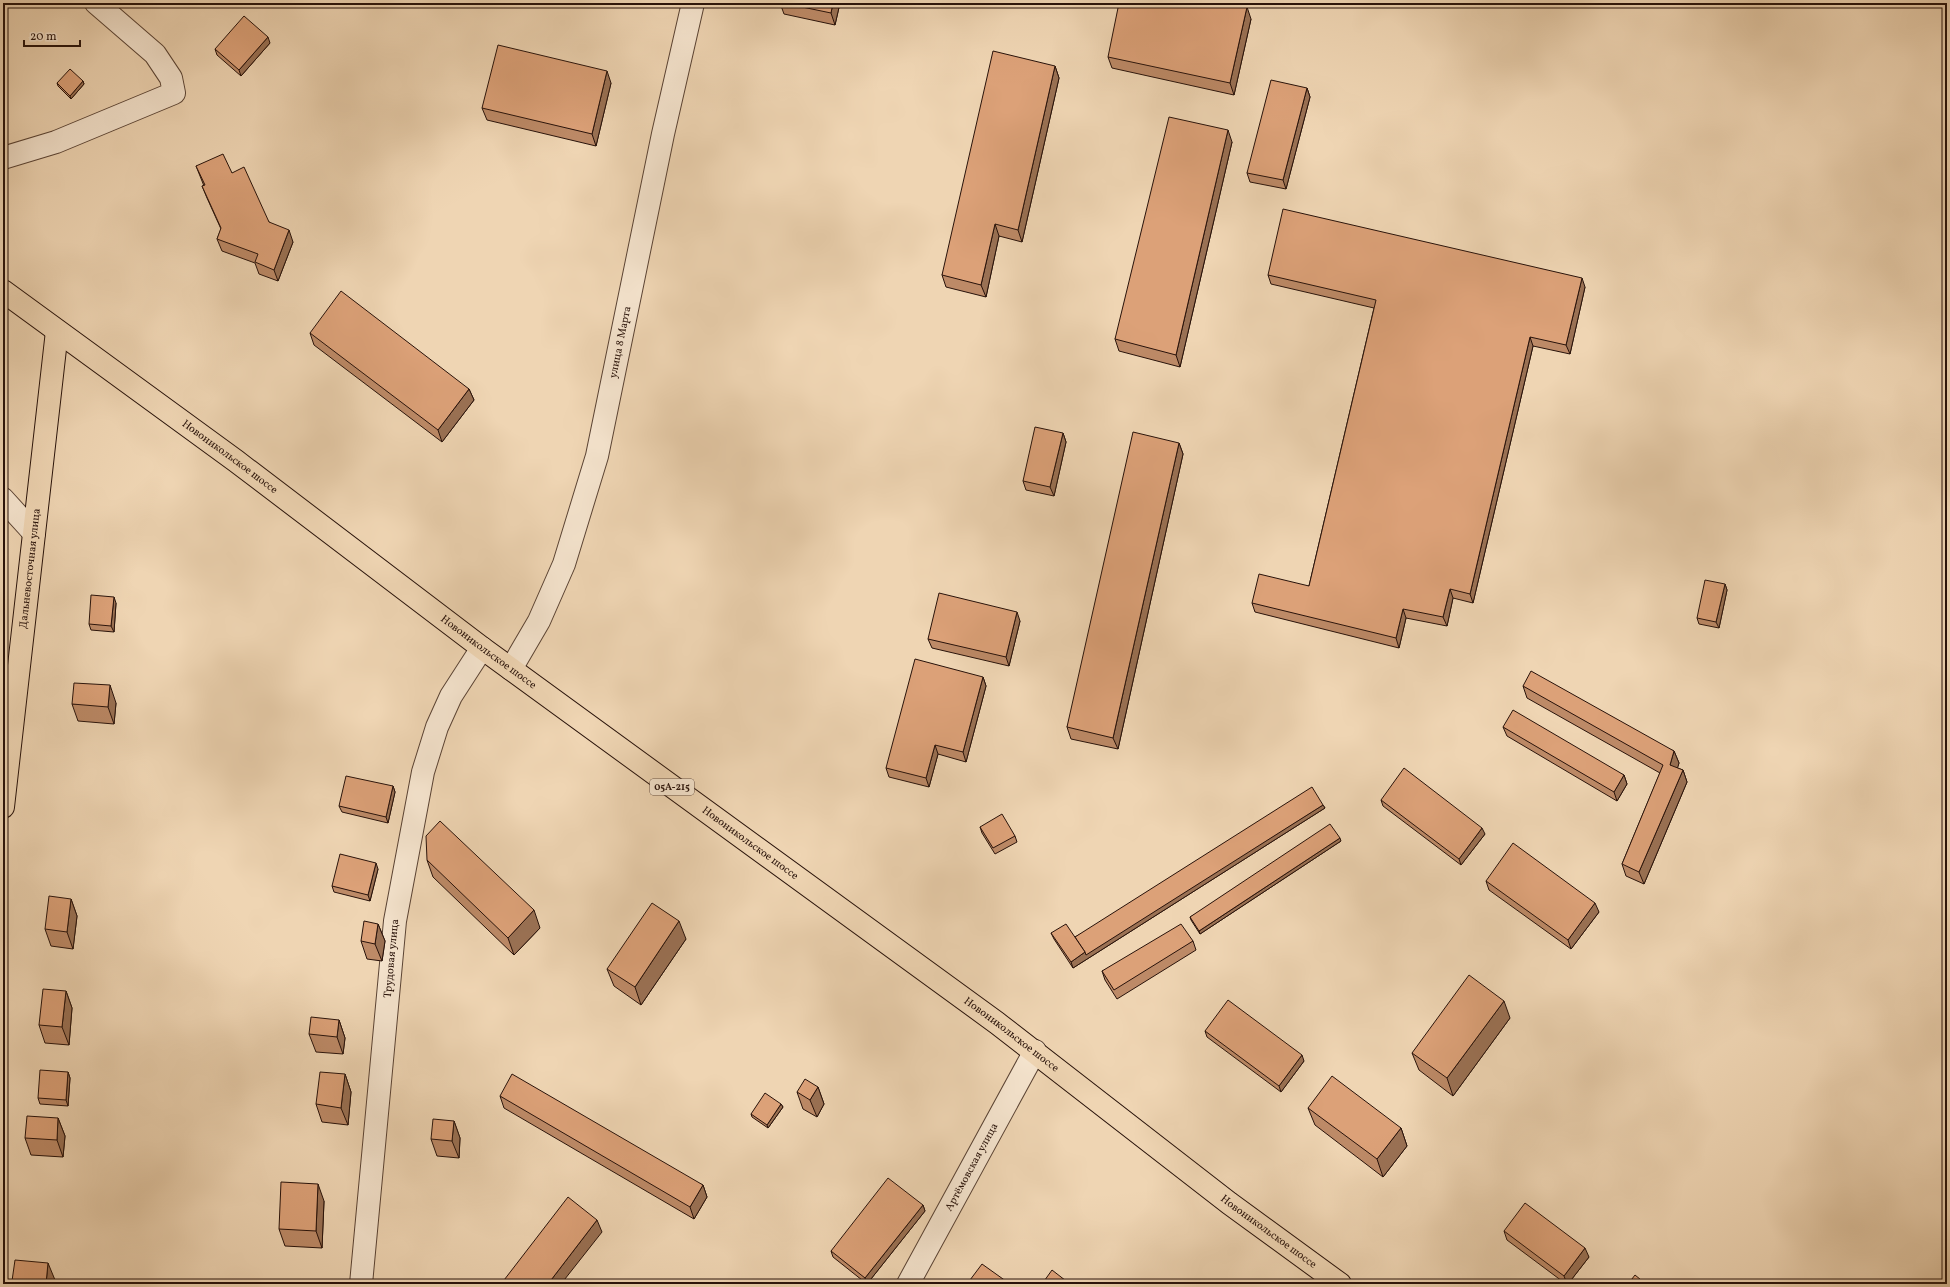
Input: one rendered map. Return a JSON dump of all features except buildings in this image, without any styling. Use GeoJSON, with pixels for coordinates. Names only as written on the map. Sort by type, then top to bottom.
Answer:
{"type":"FeatureCollection","features":[{"type":"Feature","properties":{"kind":"main road","name":"Новоникольское шоссе"},"geometry":{"type":"LineString","coordinates":[[3,291],[236,461],[482,648],[1035,1052],[1229,1203],[1340,1284]]}},
{"type":"Feature","properties":{"kind":"main road","name":"Дальневосточная улица"},"geometry":{"type":"LineString","coordinates":[[3,806],[57,331]]}},
{"type":"Feature","properties":{"kind":"street"},"geometry":{"type":"LineString","coordinates":[[3,158],[56,142],[174,93],[171,78],[155,54],[96,3]]}},
{"type":"Feature","properties":{"kind":"street","name":"улица 8 Марта"},"geometry":{"type":"LineString","coordinates":[[511,669],[539,621],[564,564],[597,456],[663,134],[693,3]]}},
{"type":"Feature","properties":{"kind":"street"},"geometry":{"type":"LineString","coordinates":[[3,499],[34,533]]}},
{"type":"Feature","properties":{"kind":"street","name":"Трудовая улица"},"geometry":{"type":"LineString","coordinates":[[361,1284],[395,922],[423,772],[437,726],[451,696],[482,648]]}},
{"type":"Feature","properties":{"kind":"street","name":"Артёмовская улица"},"geometry":{"type":"LineString","coordinates":[[908,1284],[1035,1052]]}}]}
